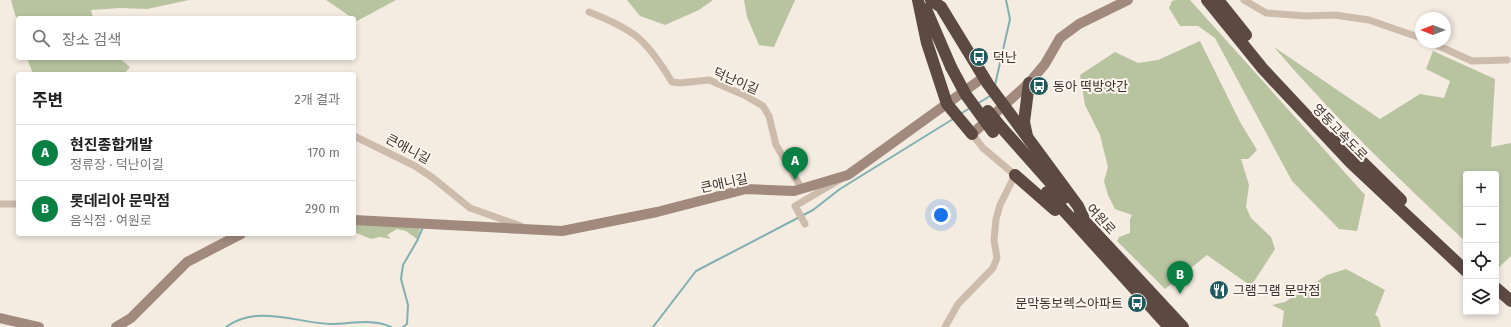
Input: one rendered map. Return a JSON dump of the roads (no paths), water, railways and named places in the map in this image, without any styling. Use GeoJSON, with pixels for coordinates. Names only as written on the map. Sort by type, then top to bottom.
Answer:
{"type":"FeatureCollection","features":[{"type":"Feature","properties":{"kind":"highway"},"geometry":{"type":"LineString","coordinates":[[918,0],[927,43],[949,107],[972,134]]}},
{"type":"Feature","properties":{"kind":"highway"},"geometry":{"type":"LineString","coordinates":[[923,0],[938,40],[954,65]]}},
{"type":"Feature","properties":{"kind":"highway"},"geometry":{"type":"LineString","coordinates":[[931,0],[954,65]]}},
{"type":"Feature","properties":{"kind":"highway"},"geometry":{"type":"LineString","coordinates":[[931,0],[941,7],[986,81],[1078,206],[1081,224]]}},
{"type":"Feature","properties":{"kind":"highway","name":"영동고속도로"},"geometry":{"type":"LineString","coordinates":[[1207,0],[1263,69],[1351,163],[1463,268]]}},
{"type":"Feature","properties":{"kind":"highway","name":"영동고속도로"},"geometry":{"type":"LineString","coordinates":[[1218,0],[1270,65],[1303,102],[1369,169],[1463,258]]}},
{"type":"Feature","properties":{"kind":"highway","name":"여원로"},"geometry":{"type":"LineString","coordinates":[[954,65],[966,95],[1081,224],[1175,324]]}},
{"type":"Feature","properties":{"kind":"highway"},"geometry":{"type":"LineString","coordinates":[[1028,139],[1024,122],[1029,83]]}},
{"type":"Feature","properties":{"kind":"highway"},"geometry":{"type":"LineString","coordinates":[[1015,175],[1048,204],[1081,224]]}},
{"type":"Feature","properties":{"kind":"highway"},"geometry":{"type":"LineString","coordinates":[[1499,291],[1511,301]]}},
{"type":"Feature","properties":{"kind":"highway"},"geometry":{"type":"LineString","coordinates":[[1499,301],[1511,311]]}},
{"type":"Feature","properties":{"kind":"street"},"geometry":{"type":"LineString","coordinates":[[945,327],[958,304],[993,268],[997,258],[994,240],[996,219],[1000,205],[1015,175],[983,148],[972,134],[1001,102],[1029,83],[1045,64],[1060,38],[1079,24],[1128,0]]}},
{"type":"Feature","properties":{"kind":"street"},"geometry":{"type":"LineString","coordinates":[[1244,0],[1266,13],[1306,16],[1335,15],[1369,20],[1415,36]]}},
{"type":"Feature","properties":{"kind":"street","name":"덕난이길"},"geometry":{"type":"LineString","coordinates":[[589,12],[632,31],[651,48],[672,82],[680,83],[709,80],[744,95],[763,106],[769,116],[776,145],[802,189]]}},
{"type":"Feature","properties":{"kind":"street"},"geometry":{"type":"LineString","coordinates":[[1443,48],[1472,61],[1507,60]]}},
{"type":"Feature","properties":{"kind":"street","name":"큰애니길"},"geometry":{"type":"LineString","coordinates":[[356,220],[562,231],[657,212],[746,189],[794,192],[848,175],[986,81]]}},
{"type":"Feature","properties":{"kind":"street","name":"큰애니길"},"geometry":{"type":"LineString","coordinates":[[356,137],[415,166],[433,178],[470,208],[532,229]]}},
{"type":"Feature","properties":{"kind":"street"},"geometry":{"type":"LineString","coordinates":[[804,223],[795,206],[848,175]]}},
{"type":"Feature","properties":{"kind":"street"},"geometry":{"type":"LineString","coordinates":[[0,204],[16,204]]}},
{"type":"Feature","properties":{"kind":"street"},"geometry":{"type":"LineString","coordinates":[[116,327],[131,318],[187,262],[237,236]]}},
{"type":"Feature","properties":{"kind":"street"},"geometry":{"type":"LineString","coordinates":[[0,318],[39,327]]}},
{"type":"Feature","properties":{"kind":"waterway"},"geometry":{"type":"LineString","coordinates":[[995,85],[1010,19],[1006,0]]}},
{"type":"Feature","properties":{"kind":"waterway"},"geometry":{"type":"LineString","coordinates":[[977,104],[990,96]]}},
{"type":"Feature","properties":{"kind":"waterway"},"geometry":{"type":"LineString","coordinates":[[960,114],[970,108]]}},
{"type":"Feature","properties":{"kind":"waterway"},"geometry":{"type":"LineString","coordinates":[[653,327],[696,271],[813,210],[840,189],[953,119]]}},
{"type":"Feature","properties":{"kind":"waterway"},"geometry":{"type":"LineString","coordinates":[[403,327],[407,324],[408,305],[401,279],[403,265],[417,241],[423,227]]}},
{"type":"Feature","properties":{"kind":"waterway"},"geometry":{"type":"LineString","coordinates":[[226,327],[238,320],[264,316],[277,316],[331,324],[369,322],[384,324],[391,327]]}},
{"type":"Feature","properties":{"kind":"place","name":"덕난"},"geometry":{"type":"Point","coordinates":[979,57]}},
{"type":"Feature","properties":{"kind":"place","name":"동아 떡방앗간"},"geometry":{"type":"Point","coordinates":[1039,86]}},
{"type":"Feature","properties":{"kind":"place","name":"현진종합개발"},"geometry":{"type":"Point","coordinates":[795,180]}},
{"type":"Feature","properties":{"kind":"place","name":"그램그램 문막점"},"geometry":{"type":"Point","coordinates":[1219,290]}},
{"type":"Feature","properties":{"kind":"place","name":"롯데리아 문막점"},"geometry":{"type":"Point","coordinates":[1180,294]}},
{"type":"Feature","properties":{"kind":"place","name":"문막동보렉스아파트"},"geometry":{"type":"Point","coordinates":[1137,303]}}]}
